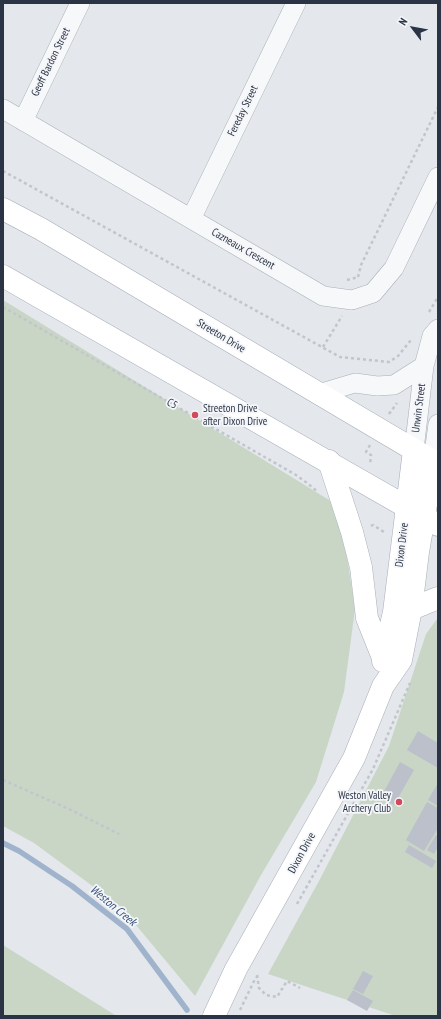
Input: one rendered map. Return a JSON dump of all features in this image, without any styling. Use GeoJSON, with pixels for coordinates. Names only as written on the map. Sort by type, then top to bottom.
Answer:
{"type":"FeatureCollection","features":[{"type":"Feature","properties":{"kind":"main road","name":"Streeton Drive"},"geometry":{"type":"LineString","coordinates":[[3,209],[40,229],[435,462]]}},
{"type":"Feature","properties":{"kind":"main road"},"geometry":{"type":"LineString","coordinates":[[3,276],[423,516]]}},
{"type":"Feature","properties":{"kind":"main road","name":"Dixon Drive"},"geometry":{"type":"LineString","coordinates":[[214,1016],[236,969],[354,758],[383,686],[401,660],[411,609],[423,516],[414,450]]}},
{"type":"Feature","properties":{"kind":"main road"},"geometry":{"type":"LineString","coordinates":[[329,461],[352,532],[361,567],[366,618],[383,658]]}},
{"type":"Feature","properties":{"kind":"main road","name":"Dixon Drive"},"geometry":{"type":"LineString","coordinates":[[383,686],[383,658],[394,612],[423,516],[435,462]]}},
{"type":"Feature","properties":{"kind":"main road"},"geometry":{"type":"LineString","coordinates":[[411,609],[438,598]]}},
{"type":"Feature","properties":{"kind":"street","name":"Geoff Bardon Street"},"geometry":{"type":"LineString","coordinates":[[23,121],[80,3]]}},
{"type":"Feature","properties":{"kind":"street","name":"Fereday Street"},"geometry":{"type":"LineString","coordinates":[[191,219],[296,3]]}},
{"type":"Feature","properties":{"kind":"street","name":"Cazneaux Crescent"},"geometry":{"type":"LineString","coordinates":[[3,109],[323,296],[352,300],[373,293],[394,268],[438,177]]}},
{"type":"Feature","properties":{"kind":"street","name":"Unwin Street"},"geometry":{"type":"LineString","coordinates":[[414,450],[424,366],[432,336],[438,329]]}},
{"type":"Feature","properties":{"kind":"street","name":"Unwin Street"},"geometry":{"type":"LineString","coordinates":[[318,394],[355,383],[377,386],[394,385],[424,366]]}},
{"type":"Feature","properties":{"kind":"street","name":"Unwin Street"},"geometry":{"type":"LineString","coordinates":[[435,462],[438,424]]}},
{"type":"Feature","properties":{"kind":"path"},"geometry":{"type":"LineString","coordinates":[[324,347],[352,300],[360,265],[438,106]]}},
{"type":"Feature","properties":{"kind":"path"},"geometry":{"type":"LineString","coordinates":[[3,171],[340,357],[390,362]]}},
{"type":"Feature","properties":{"kind":"path","name":"C5"},"geometry":{"type":"LineString","coordinates":[[3,307],[296,475],[307,482],[321,496]]}},
{"type":"Feature","properties":{"kind":"path"},"geometry":{"type":"LineString","coordinates":[[388,414],[397,403]]}},
{"type":"Feature","properties":{"kind":"path"},"geometry":{"type":"LineString","coordinates":[[370,446],[366,452],[371,455],[370,461]]}},
{"type":"Feature","properties":{"kind":"path"},"geometry":{"type":"LineString","coordinates":[[3,780],[69,809],[119,834]]}},
{"type":"Feature","properties":{"kind":"path"},"geometry":{"type":"LineString","coordinates":[[257,975],[259,988],[266,995],[277,997],[287,981],[300,988]]}},
{"type":"Feature","properties":{"kind":"green space"},"geometry":{"type":"Polygon","coordinates":[[[3,300],[334,503],[348,563],[355,609],[344,692],[316,782],[261,875],[195,996],[121,907],[34,843],[3,826],[3,300]]]}},
{"type":"Feature","properties":{"kind":"green space","name":"Weston Valley Archery Club"},"geometry":{"type":"Polygon","coordinates":[[[437,619],[438,1016],[396,1016],[268,974],[320,879],[389,746],[426,634],[437,619]]]}},
{"type":"Feature","properties":{"kind":"green space"},"geometry":{"type":"Polygon","coordinates":[[[3,945],[115,1015],[3,1016],[3,945]]]}},
{"type":"Feature","properties":{"kind":"building"},"geometry":{"type":"Polygon","coordinates":[[[418,731],[438,743],[438,768],[407,750],[418,731]]]}},
{"type":"Feature","properties":{"kind":"building"},"geometry":{"type":"Polygon","coordinates":[[[400,762],[414,770],[394,805],[381,797],[400,762]]]}},
{"type":"Feature","properties":{"kind":"building"},"geometry":{"type":"Polygon","coordinates":[[[438,783],[438,806],[428,800],[438,783]]]}},
{"type":"Feature","properties":{"kind":"building"},"geometry":{"type":"Polygon","coordinates":[[[427,802],[438,808],[438,828],[424,851],[406,840],[427,802]]]}},
{"type":"Feature","properties":{"kind":"building"},"geometry":{"type":"Polygon","coordinates":[[[436,835],[438,837],[438,847],[434,854],[427,850],[436,835]]]}},
{"type":"Feature","properties":{"kind":"building"},"geometry":{"type":"Polygon","coordinates":[[[409,845],[436,861],[432,868],[405,852],[409,845]]]}},
{"type":"Feature","properties":{"kind":"building"},"geometry":{"type":"Polygon","coordinates":[[[363,971],[373,976],[363,994],[353,989],[363,971]]]}},
{"type":"Feature","properties":{"kind":"building"},"geometry":{"type":"Polygon","coordinates":[[[353,990],[373,1001],[367,1011],[347,1000],[353,990]]]}},
{"type":"Feature","properties":{"kind":"waterway","name":"Weston Creek"},"geometry":{"type":"LineString","coordinates":[[3,843],[19,851],[72,886],[127,929],[187,1010]]}},
{"type":"Feature","properties":{"kind":"place","name":"Streeton Drive after Dixon Drive"},"geometry":{"type":"Point","coordinates":[195,415]}},
{"type":"Feature","properties":{"kind":"place","name":"Weston Valley Archery Club"},"geometry":{"type":"Point","coordinates":[399,802]}}]}
